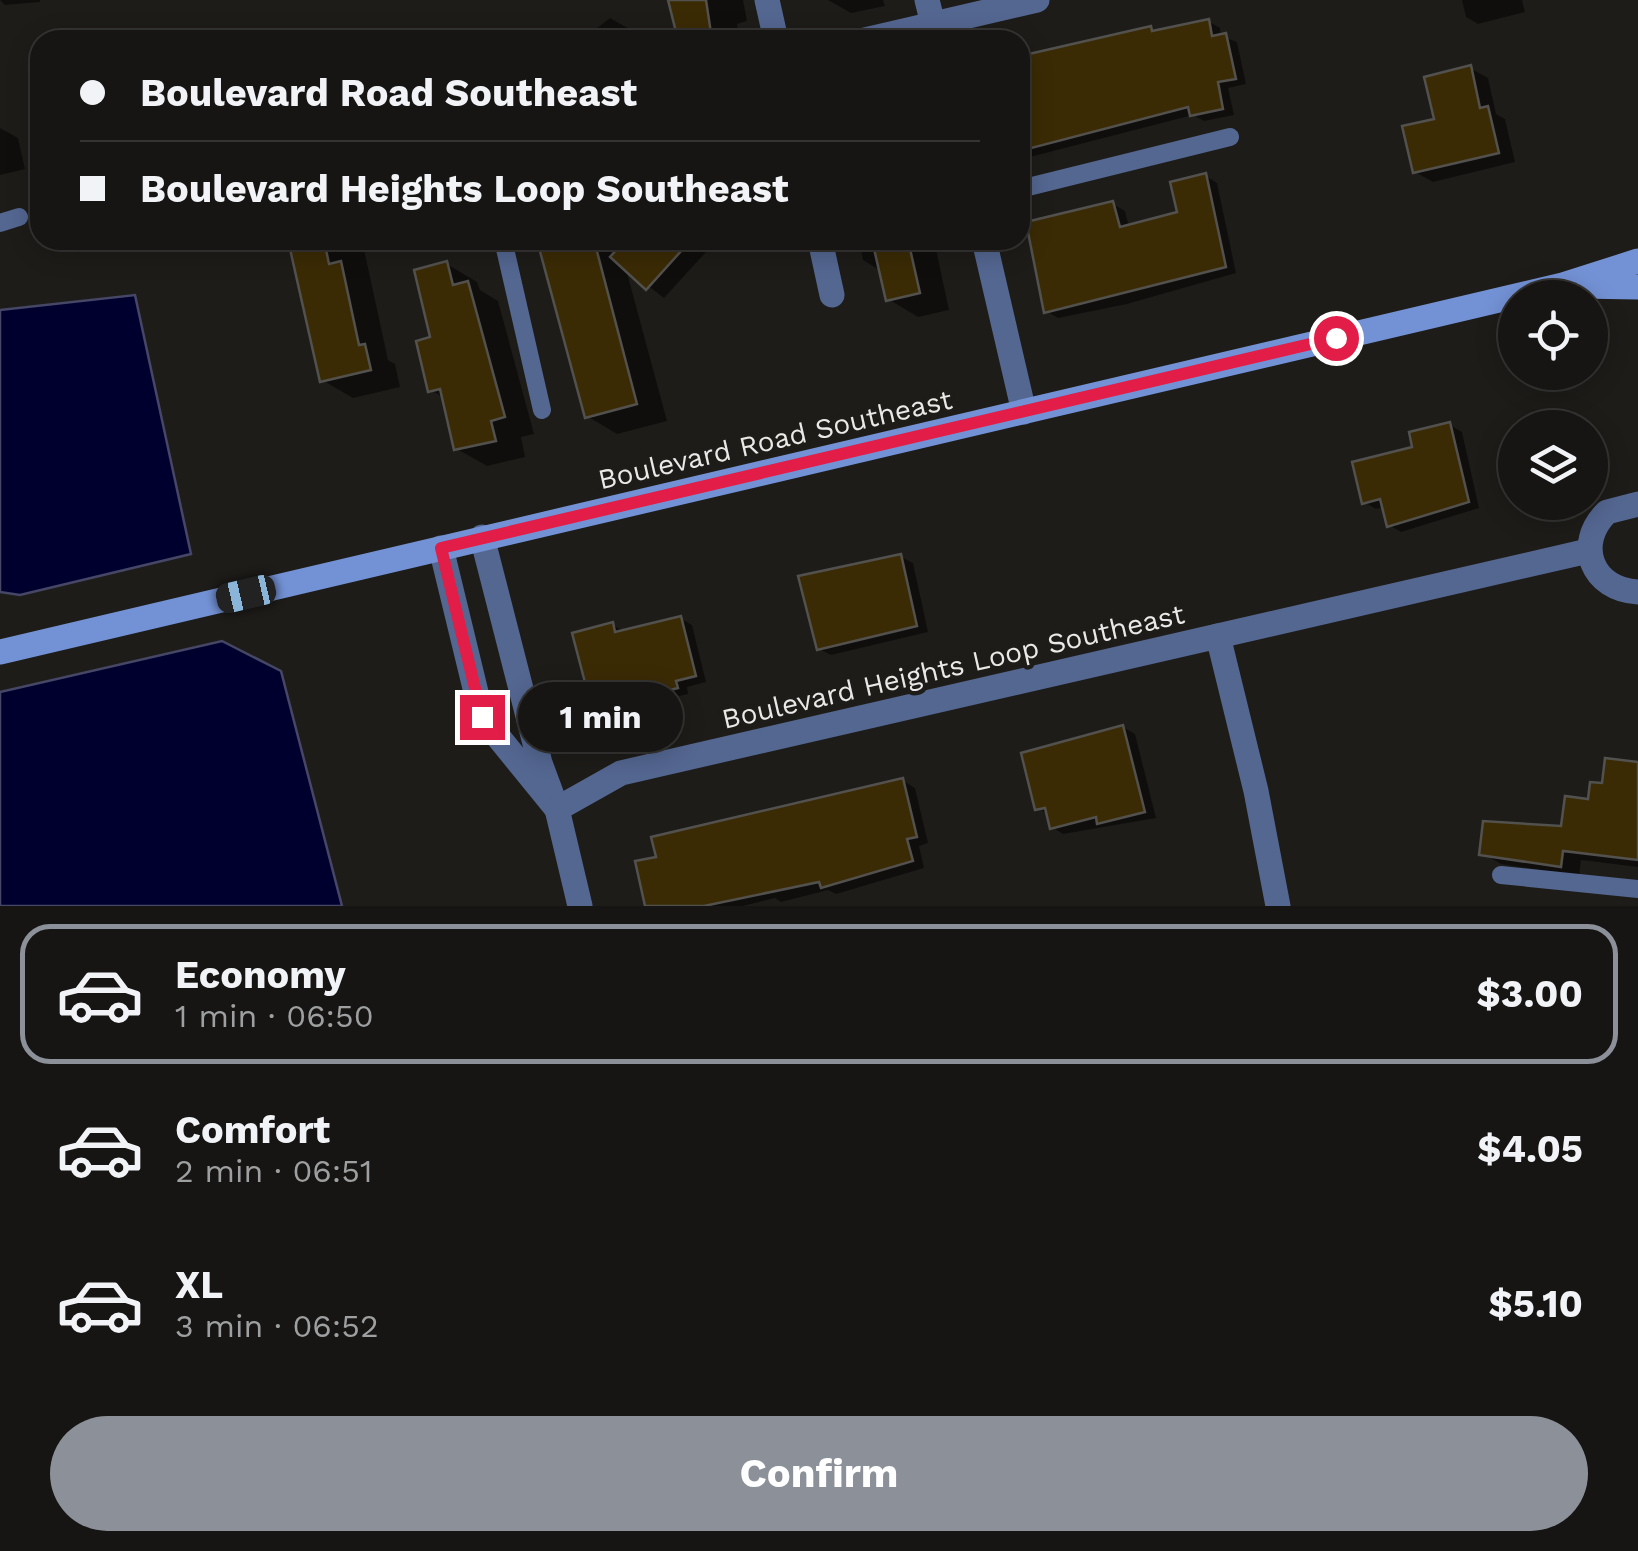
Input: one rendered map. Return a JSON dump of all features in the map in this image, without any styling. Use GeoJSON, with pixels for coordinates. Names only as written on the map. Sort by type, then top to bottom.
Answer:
{"type":"FeatureCollection","features":[{"type":"Feature","properties":{"kind":"street"},"geometry":{"type":"LineString","coordinates":[[767,0],[774,30]]}},
{"type":"Feature","properties":{"kind":"street"},"geometry":{"type":"LineString","coordinates":[[900,30],[1037,0]]}},
{"type":"Feature","properties":{"kind":"street"},"geometry":{"type":"LineString","coordinates":[[822,250],[832,295]]}},
{"type":"Feature","properties":{"kind":"street"},"geometry":{"type":"LineString","coordinates":[[986,250],[1024,412]]}},
{"type":"Feature","properties":{"kind":"street","name":"Boulevard Road Southeast"},"geometry":{"type":"LineString","coordinates":[[1579,280],[1638,261]]}},
{"type":"Feature","properties":{"kind":"street","name":"Boulevard Road Southeast"},"geometry":{"type":"LineString","coordinates":[[1608,286],[1638,287]]}},
{"type":"Feature","properties":{"kind":"street","name":"Boulevard Road Southeast"},"geometry":{"type":"LineString","coordinates":[[0,652],[1498,301]]}},
{"type":"Feature","properties":{"kind":"street"},"geometry":{"type":"LineString","coordinates":[[1638,504],[1606,512],[1590,536],[1588,550],[1599,577],[1610,586],[1638,592]]}},
{"type":"Feature","properties":{"kind":"street"},"geometry":{"type":"LineString","coordinates":[[482,537],[580,906]]}},
{"type":"Feature","properties":{"kind":"street"},"geometry":{"type":"LineString","coordinates":[[441,548],[482,717],[557,809]]}},
{"type":"Feature","properties":{"kind":"street"},"geometry":{"type":"LineString","coordinates":[[1218,636],[1588,550]]}},
{"type":"Feature","properties":{"kind":"street","name":"Boulevard Heights Loop Southeast"},"geometry":{"type":"LineString","coordinates":[[557,809],[621,773],[1218,636],[1256,791],[1278,906]]}},
{"type":"Feature","properties":{"kind":"lane"},"geometry":{"type":"LineString","coordinates":[[1030,186],[1230,137]]}},
{"type":"Feature","properties":{"kind":"lane"},"geometry":{"type":"LineString","coordinates":[[0,223],[19,217]]}},
{"type":"Feature","properties":{"kind":"lane"},"geometry":{"type":"LineString","coordinates":[[504,250],[542,410]]}},
{"type":"Feature","properties":{"kind":"lane"},"geometry":{"type":"LineString","coordinates":[[1501,875],[1638,889]]}},
{"type":"Feature","properties":{"kind":"shaded area"},"geometry":{"type":"Polygon","coordinates":[[[135,295],[191,554],[20,595],[0,592],[0,310],[135,295]]]}},
{"type":"Feature","properties":{"kind":"shaded area"},"geometry":{"type":"Polygon","coordinates":[[[222,641],[281,671],[342,906],[0,906],[0,692],[222,641]]]}},
{"type":"Feature","properties":{"kind":"building"},"geometry":{"type":"Polygon","coordinates":[[[668,0],[706,0],[711,30],[676,30],[668,0]]]}},
{"type":"Feature","properties":{"kind":"building"},"geometry":{"type":"Polygon","coordinates":[[[1209,19],[1212,36],[1226,33],[1236,79],[1218,82],[1223,109],[1190,116],[1188,107],[1030,148],[1030,54],[1151,26],[1152,31],[1209,19]]]}},
{"type":"Feature","properties":{"kind":"building"},"geometry":{"type":"Polygon","coordinates":[[[1471,65],[1480,108],[1488,106],[1499,153],[1413,173],[1402,126],[1434,119],[1424,77],[1471,65]]]}},
{"type":"Feature","properties":{"kind":"building"},"geometry":{"type":"Polygon","coordinates":[[[1206,173],[1226,267],[1044,313],[1030,242],[1030,221],[1113,201],[1120,227],[1177,212],[1170,182],[1206,173]]]}},
{"type":"Feature","properties":{"kind":"building"},"geometry":{"type":"Polygon","coordinates":[[[290,250],[326,250],[329,264],[341,261],[359,345],[365,344],[371,370],[320,382],[290,250]]]}},
{"type":"Feature","properties":{"kind":"building"},"geometry":{"type":"Polygon","coordinates":[[[540,250],[597,250],[637,404],[585,418],[540,250]]]}},
{"type":"Feature","properties":{"kind":"building"},"geometry":{"type":"Polygon","coordinates":[[[616,250],[682,250],[646,290],[610,257],[616,250]]]}},
{"type":"Feature","properties":{"kind":"building"},"geometry":{"type":"Polygon","coordinates":[[[874,250],[910,250],[920,293],[886,301],[874,250]]]}},
{"type":"Feature","properties":{"kind":"building"},"geometry":{"type":"Polygon","coordinates":[[[447,261],[453,285],[468,281],[505,417],[491,421],[496,441],[454,450],[440,389],[428,392],[416,341],[430,337],[414,270],[447,261]]]}},
{"type":"Feature","properties":{"kind":"building"},"geometry":{"type":"Polygon","coordinates":[[[1450,422],[1469,502],[1387,527],[1380,499],[1362,504],[1352,462],[1412,447],[1409,432],[1450,422]]]}},
{"type":"Feature","properties":{"kind":"building"},"geometry":{"type":"Polygon","coordinates":[[[901,554],[917,626],[817,650],[798,576],[901,554]]]}},
{"type":"Feature","properties":{"kind":"building"},"geometry":{"type":"Polygon","coordinates":[[[681,616],[696,676],[676,681],[678,688],[592,709],[572,633],[613,622],[615,632],[681,616]]]}},
{"type":"Feature","properties":{"kind":"building"},"geometry":{"type":"Polygon","coordinates":[[[1123,725],[1145,812],[1097,824],[1096,817],[1050,829],[1045,808],[1035,810],[1021,753],[1123,725]]]}},
{"type":"Feature","properties":{"kind":"building"},"geometry":{"type":"Polygon","coordinates":[[[1605,758],[1638,762],[1638,860],[1563,851],[1561,867],[1479,855],[1483,821],[1561,826],[1565,796],[1588,799],[1590,782],[1602,783],[1605,758]]]}},
{"type":"Feature","properties":{"kind":"building"},"geometry":{"type":"Polygon","coordinates":[[[903,778],[917,837],[907,839],[913,861],[821,888],[819,882],[704,906],[645,906],[635,861],[656,857],[651,837],[903,778]]]}},
{"type":"Feature","properties":{"kind":"route"},"geometry":{"type":"LineString","coordinates":[[482,717],[441,548],[1336,338]]}}]}
